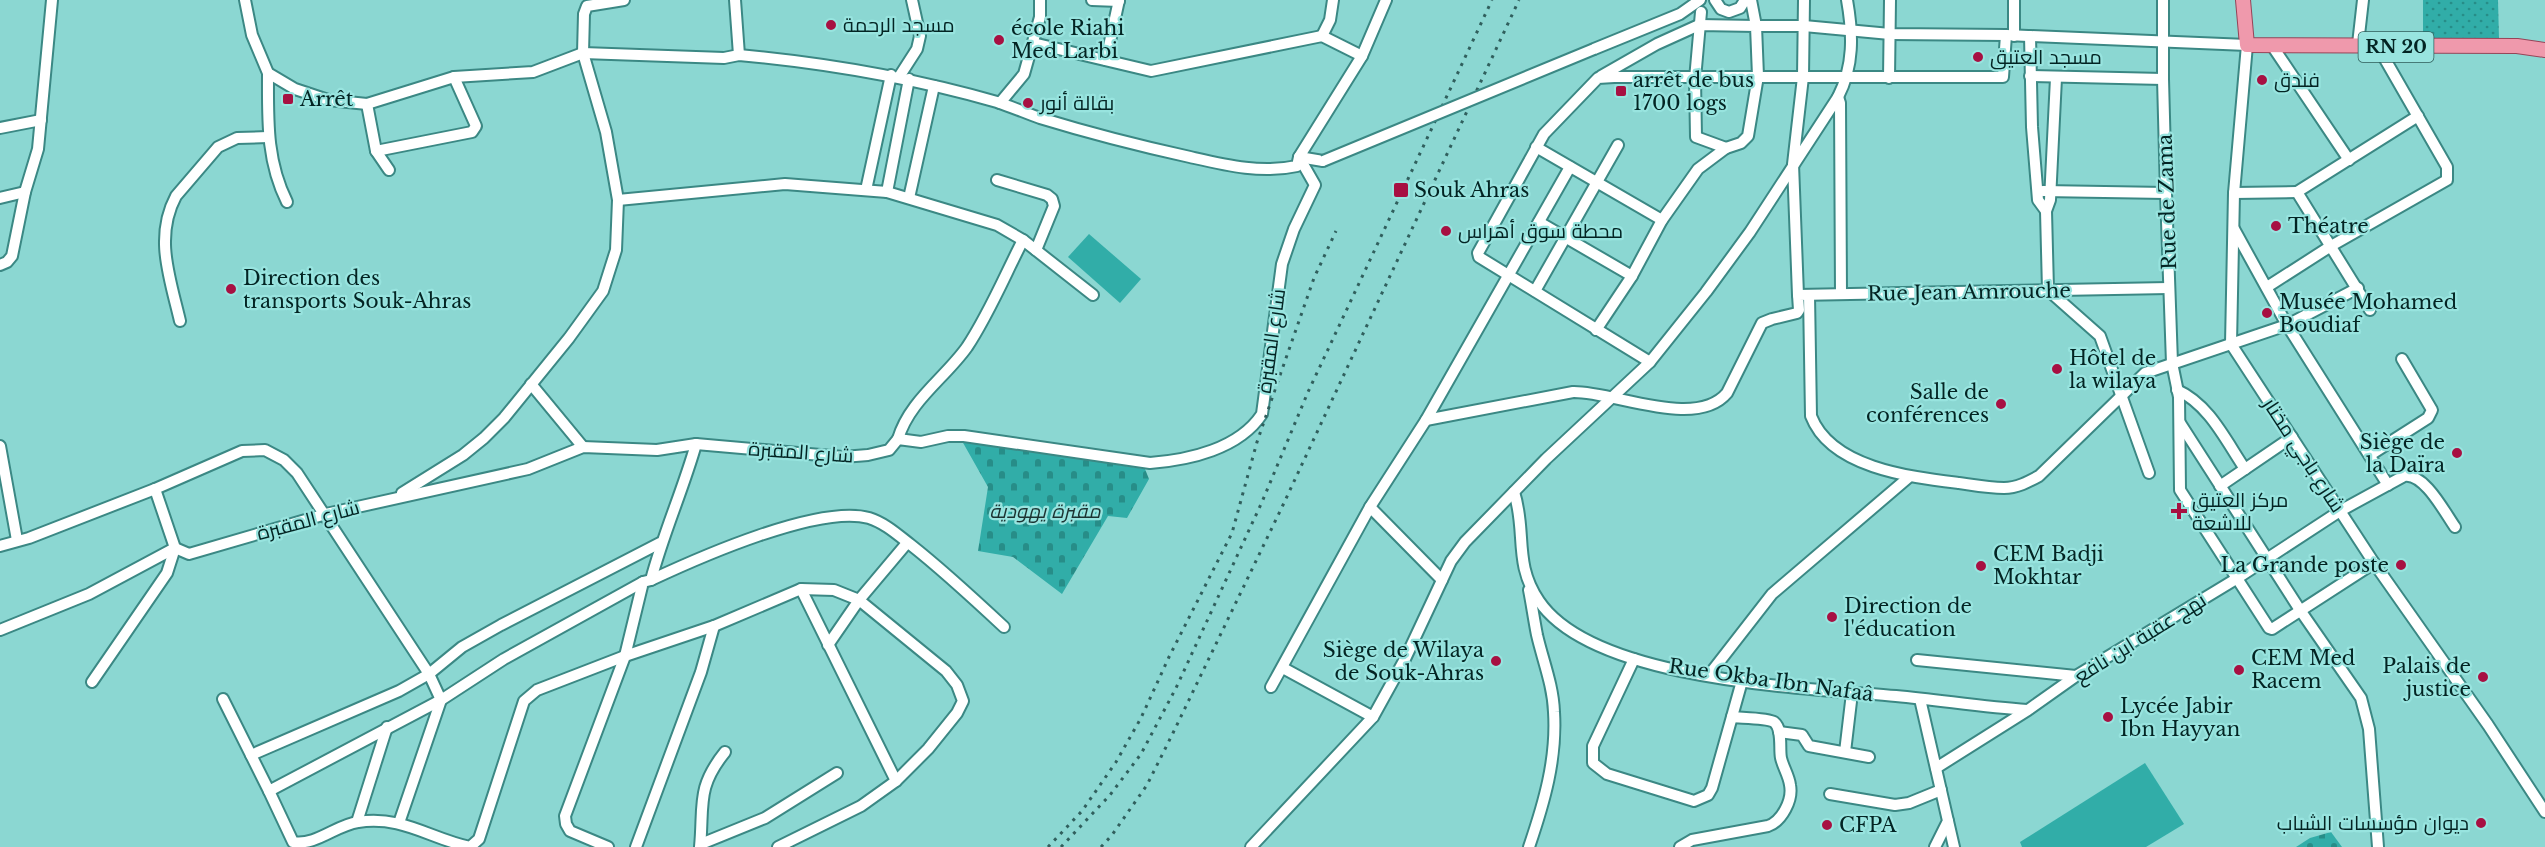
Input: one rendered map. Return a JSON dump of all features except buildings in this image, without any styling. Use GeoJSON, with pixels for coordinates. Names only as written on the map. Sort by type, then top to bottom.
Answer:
{"type":"FeatureCollection","features":[{"type":"Feature","properties":{"kind":"main road"},"geometry":{"type":"LineString","coordinates":[[2243,0],[2247,45]]}},
{"type":"Feature","properties":{"kind":"main road","name":"RN 20"},"geometry":{"type":"LineString","coordinates":[[2247,45],[2273,47],[2358,44],[2378,47],[2517,46],[2545,50]]}},
{"type":"Feature","properties":{"kind":"street"},"geometry":{"type":"LineString","coordinates":[[0,265],[12,256],[25,192],[38,149],[52,0]]}},
{"type":"Feature","properties":{"kind":"street"},"geometry":{"type":"LineString","coordinates":[[245,0],[252,35],[268,73],[268,137],[274,173],[287,202]]}},
{"type":"Feature","properties":{"kind":"street"},"geometry":{"type":"LineString","coordinates":[[393,498],[463,455],[484,438],[531,384],[603,291],[616,250],[618,200],[606,132],[583,53],[584,9],[587,6],[624,0]]}},
{"type":"Feature","properties":{"kind":"street"},"geometry":{"type":"LineString","coordinates":[[735,0],[739,55]]}},
{"type":"Feature","properties":{"kind":"street"},"geometry":{"type":"LineString","coordinates":[[866,190],[900,77],[917,48],[920,36],[912,0]]}},
{"type":"Feature","properties":{"kind":"street"},"geometry":{"type":"LineString","coordinates":[[1000,103],[1024,74],[1034,44],[1042,5],[1040,0]]}},
{"type":"Feature","properties":{"kind":"street"},"geometry":{"type":"LineString","coordinates":[[1092,0],[1119,0],[1106,60]]}},
{"type":"Feature","properties":{"kind":"street"},"geometry":{"type":"LineString","coordinates":[[1322,36],[1330,20],[1333,0]]}},
{"type":"Feature","properties":{"kind":"street"},"geometry":{"type":"LineString","coordinates":[[268,73],[309,95],[328,100],[367,104],[454,77],[533,72],[583,53],[724,58],[739,55],[900,77],[1000,103],[1041,118],[1132,144],[1211,162],[1246,168],[1281,170],[1297,166],[1299,157],[1362,57],[1386,0]]}},
{"type":"Feature","properties":{"kind":"street"},"geometry":{"type":"LineString","coordinates":[[1299,157],[1323,161],[1680,14],[1700,0]]}},
{"type":"Feature","properties":{"kind":"street"},"geometry":{"type":"LineString","coordinates":[[1680,14],[1701,12],[1718,4],[1729,12],[1735,12],[1745,0]]}},
{"type":"Feature","properties":{"kind":"street"},"geometry":{"type":"LineString","coordinates":[[1596,330],[1632,276],[1662,220],[1698,169],[1726,148],[1741,143],[1748,136],[1758,76],[1756,26],[1751,0]]}},
{"type":"Feature","properties":{"kind":"street"},"geometry":{"type":"LineString","coordinates":[[1804,0],[1803,77],[1793,164],[1811,416],[1817,430],[1830,444],[1846,454],[1865,463],[1909,477],[2005,488],[2022,485],[2039,476],[2145,373],[2287,325],[2358,288]]}},
{"type":"Feature","properties":{"kind":"street"},"geometry":{"type":"LineString","coordinates":[[1251,847],[1373,717],[1405,659],[1442,580],[1466,542],[1514,492],[1650,362],[1750,232],[1838,98],[1848,78],[1853,31],[1847,0]]}},
{"type":"Feature","properties":{"kind":"street"},"geometry":{"type":"LineString","coordinates":[[1889,78],[1890,0]]}},
{"type":"Feature","properties":{"kind":"street"},"geometry":{"type":"LineString","coordinates":[[1598,78],[2003,77],[2014,0]]}},
{"type":"Feature","properties":{"kind":"street","name":"Rue de Zama"},"geometry":{"type":"LineString","coordinates":[[2163,0],[2169,288],[2172,363],[2179,422],[2180,490],[2269,628],[2272,629],[2300,610]]}},
{"type":"Feature","properties":{"kind":"street"},"geometry":{"type":"LineString","coordinates":[[2358,44],[2363,0]]}},
{"type":"Feature","properties":{"kind":"street"},"geometry":{"type":"LineString","coordinates":[[1701,12],[1695,79],[1696,137],[1726,148]]}},
{"type":"Feature","properties":{"kind":"street"},"geometry":{"type":"LineString","coordinates":[[1650,362],[1481,260],[1479,253],[1544,134],[1598,78],[1657,44],[1699,25],[1804,26],[1890,34],[2031,36],[2247,45],[2234,193],[2231,344]]}},
{"type":"Feature","properties":{"kind":"street"},"geometry":{"type":"LineString","coordinates":[[1034,44],[1151,70],[1322,36],[1362,57]]}},
{"type":"Feature","properties":{"kind":"street"},"geometry":{"type":"LineString","coordinates":[[2031,36],[2030,76],[2037,191],[2038,200],[2046,211]]}},
{"type":"Feature","properties":{"kind":"street"},"geometry":{"type":"LineString","coordinates":[[2273,47],[2349,160]]}},
{"type":"Feature","properties":{"kind":"street"},"geometry":{"type":"LineString","coordinates":[[2267,286],[2331,246],[2447,180],[2447,167],[2378,47]]}},
{"type":"Feature","properties":{"kind":"street"},"geometry":{"type":"LineString","coordinates":[[2030,76],[2163,79]]}},
{"type":"Feature","properties":{"kind":"street"},"geometry":{"type":"LineString","coordinates":[[375,151],[472,132],[476,126],[454,77]]}},
{"type":"Feature","properties":{"kind":"street"},"geometry":{"type":"LineString","coordinates":[[887,192],[900,77]]}},
{"type":"Feature","properties":{"kind":"street"},"geometry":{"type":"LineString","coordinates":[[2056,78],[2050,191],[2046,211],[2048,290],[2100,336],[2149,473]]}},
{"type":"Feature","properties":{"kind":"street"},"geometry":{"type":"LineString","coordinates":[[909,198],[934,86]]}},
{"type":"Feature","properties":{"kind":"street"},"geometry":{"type":"LineString","coordinates":[[1838,98],[1840,104],[1841,294]]}},
{"type":"Feature","properties":{"kind":"street"},"geometry":{"type":"LineString","coordinates":[[367,104],[375,151],[389,170]]}},
{"type":"Feature","properties":{"kind":"street"},"geometry":{"type":"LineString","coordinates":[[2234,193],[2297,192],[2418,116]]}},
{"type":"Feature","properties":{"kind":"street"},"geometry":{"type":"LineString","coordinates":[[0,128],[41,120]]}},
{"type":"Feature","properties":{"kind":"street"},"geometry":{"type":"LineString","coordinates":[[180,321],[165,260],[164,233],[172,204],[184,186],[218,147],[237,138],[268,137]]}},
{"type":"Feature","properties":{"kind":"street"},"geometry":{"type":"LineString","coordinates":[[1535,291],[1618,145]]}},
{"type":"Feature","properties":{"kind":"street"},"geometry":{"type":"LineString","coordinates":[[1536,147],[1662,220]]}},
{"type":"Feature","properties":{"kind":"street","name":"شارع المقبرة"},"geometry":{"type":"LineString","coordinates":[[175,548],[189,554],[326,514],[528,469],[583,447],[657,450],[696,444],[843,457],[889,450],[898,439],[921,442],[948,436],[964,436],[1150,463],[1170,461],[1238,440],[1250,430],[1262,414],[1282,264],[1294,229],[1315,185],[1299,157]]}},
{"type":"Feature","properties":{"kind":"street"},"geometry":{"type":"LineString","coordinates":[[1271,687],[1370,507],[1425,420],[1570,167]]}},
{"type":"Feature","properties":{"kind":"street"},"geometry":{"type":"LineString","coordinates":[[997,180],[1047,195],[1052,199],[1054,206],[1036,250]]}},
{"type":"Feature","properties":{"kind":"street"},"geometry":{"type":"LineString","coordinates":[[618,200],[785,184],[887,192],[997,225],[1023,240],[1093,295]]}},
{"type":"Feature","properties":{"kind":"street"},"geometry":{"type":"LineString","coordinates":[[2037,191],[2166,193]]}},
{"type":"Feature","properties":{"kind":"street"},"geometry":{"type":"LineString","coordinates":[[0,198],[25,192]]}},
{"type":"Feature","properties":{"kind":"street"},"geometry":{"type":"LineString","coordinates":[[2297,192],[2370,310]]}},
{"type":"Feature","properties":{"kind":"street"},"geometry":{"type":"LineString","coordinates":[[1539,222],[1632,276]]}},
{"type":"Feature","properties":{"kind":"street"},"geometry":{"type":"LineString","coordinates":[[2233,228],[2287,325],[2388,484]]}},
{"type":"Feature","properties":{"kind":"street"},"geometry":{"type":"LineString","coordinates":[[898,439],[907,417],[916,404],[967,346],[1023,240]]}},
{"type":"Feature","properties":{"kind":"street","name":"Rue Jean Amrouche"},"geometry":{"type":"LineString","coordinates":[[1803,295],[2169,288]]}},
{"type":"Feature","properties":{"kind":"street"},"geometry":{"type":"LineString","coordinates":[[1425,420],[1573,392],[1593,393],[1655,407],[1679,409],[1720,401],[1727,393],[1762,323],[1797,314],[1803,295]]}},
{"type":"Feature","properties":{"kind":"street","name":"شارع باجي مختار"},"geometry":{"type":"LineString","coordinates":[[2231,344],[2374,563],[2488,725],[2545,812]]}},
{"type":"Feature","properties":{"kind":"street"},"geometry":{"type":"LineString","coordinates":[[2370,455],[2428,418],[2432,410],[2431,404],[2402,359]]}},
{"type":"Feature","properties":{"kind":"street"},"geometry":{"type":"LineString","coordinates":[[531,384],[583,447]]}},
{"type":"Feature","properties":{"kind":"street"},"geometry":{"type":"LineString","coordinates":[[2177,390],[2190,396],[2202,406],[2245,469]]}},
{"type":"Feature","properties":{"kind":"street"},"geometry":{"type":"LineString","coordinates":[[2179,422],[2300,610],[2361,698],[2369,729],[2378,847]]}},
{"type":"Feature","properties":{"kind":"street"},"geometry":{"type":"LineString","coordinates":[[2220,486],[2292,437]]}},
{"type":"Feature","properties":{"kind":"street"},"geometry":{"type":"LineString","coordinates":[[608,847],[570,831],[565,816],[625,656],[647,581],[687,476],[696,444]]}},
{"type":"Feature","properties":{"kind":"street"},"geometry":{"type":"LineString","coordinates":[[0,446],[17,540]]}},
{"type":"Feature","properties":{"kind":"street"},"geometry":{"type":"LineString","coordinates":[[0,546],[29,538],[155,489],[242,451],[265,450],[284,460],[297,472],[326,514],[429,674],[441,700],[399,823]]}},
{"type":"Feature","properties":{"kind":"street","name":"نهج عقبة ابن نافع"},"geometry":{"type":"LineString","coordinates":[[1936,768],[2028,711],[2076,676],[2236,579],[2340,511],[2404,476],[2416,478],[2425,485],[2455,527]]}},
{"type":"Feature","properties":{"kind":"street"},"geometry":{"type":"LineString","coordinates":[[1709,675],[1772,594],[1909,477]]}},
{"type":"Feature","properties":{"kind":"street"},"geometry":{"type":"LineString","coordinates":[[92,682],[167,573],[175,548],[155,489]]}},
{"type":"Feature","properties":{"kind":"street","name":"Rue Okba Ibn Nafaâ"},"geometry":{"type":"LineString","coordinates":[[1514,492],[1520,511],[1523,567],[1528,584],[1540,603],[1568,630],[1580,638],[1634,659],[1742,681],[2028,711]]}},
{"type":"Feature","properties":{"kind":"street"},"geometry":{"type":"LineString","coordinates":[[1370,507],[1442,580]]}},
{"type":"Feature","properties":{"kind":"street"},"geometry":{"type":"LineString","coordinates":[[269,791],[441,700],[504,659],[647,581],[751,539],[813,519],[839,516],[868,518],[888,528],[950,576],[1004,627]]}},
{"type":"Feature","properties":{"kind":"street"},"geometry":{"type":"LineString","coordinates":[[251,755],[399,691],[429,674],[462,647],[660,543]]}},
{"type":"Feature","properties":{"kind":"street"},"geometry":{"type":"LineString","coordinates":[[828,645],[859,600],[907,543]]}},
{"type":"Feature","properties":{"kind":"street"},"geometry":{"type":"LineString","coordinates":[[0,630],[89,594],[175,548]]}},
{"type":"Feature","properties":{"kind":"street"},"geometry":{"type":"LineString","coordinates":[[2300,610],[2374,563]]}},
{"type":"Feature","properties":{"kind":"street"},"geometry":{"type":"LineString","coordinates":[[1528,584],[1537,635],[1549,673],[1554,712],[1552,754],[1545,799],[1529,847]]}},
{"type":"Feature","properties":{"kind":"street"},"geometry":{"type":"LineString","coordinates":[[801,589],[896,781]]}},
{"type":"Feature","properties":{"kind":"street"},"geometry":{"type":"LineString","coordinates":[[223,699],[293,842],[309,841],[357,822],[399,823],[468,847],[473,846],[479,839],[524,701],[528,695],[625,656],[714,626],[801,589],[834,590],[859,600],[946,671],[957,685],[963,701],[957,713],[928,749],[896,781],[861,806],[778,847]]}},
{"type":"Feature","properties":{"kind":"street"},"geometry":{"type":"LineString","coordinates":[[636,847],[700,672],[714,626]]}},
{"type":"Feature","properties":{"kind":"street"},"geometry":{"type":"LineString","coordinates":[[1634,659],[1593,746],[1593,763],[1607,774],[1694,801],[1708,795],[1715,781],[1742,681]]}},
{"type":"Feature","properties":{"kind":"street"},"geometry":{"type":"LineString","coordinates":[[1917,660],[2076,676]]}},
{"type":"Feature","properties":{"kind":"street"},"geometry":{"type":"LineString","coordinates":[[1283,668],[1373,717]]}},
{"type":"Feature","properties":{"kind":"street"},"geometry":{"type":"LineString","coordinates":[[1845,752],[1852,693]]}},
{"type":"Feature","properties":{"kind":"street"},"geometry":{"type":"LineString","coordinates":[[1920,699],[1954,847]]}},
{"type":"Feature","properties":{"kind":"street"},"geometry":{"type":"LineString","coordinates":[[1680,847],[1692,840],[1768,826],[1780,819],[1786,806],[1791,786],[1781,760],[1779,732],[1776,725],[1771,721],[1732,717]]}},
{"type":"Feature","properties":{"kind":"street"},"geometry":{"type":"LineString","coordinates":[[357,822],[387,727]]}},
{"type":"Feature","properties":{"kind":"street"},"geometry":{"type":"LineString","coordinates":[[1779,732],[1802,735],[1809,746],[1869,757]]}},
{"type":"Feature","properties":{"kind":"street"},"geometry":{"type":"LineString","coordinates":[[725,752],[712,768],[702,793],[701,846],[765,818],[837,773]]}},
{"type":"Feature","properties":{"kind":"street"},"geometry":{"type":"LineString","coordinates":[[1830,794],[1895,805],[1909,803],[1941,790]]}},
{"type":"Feature","properties":{"kind":"street"},"geometry":{"type":"LineString","coordinates":[[1935,847],[1948,821]]}},
{"type":"Feature","properties":{"kind":"green space"},"geometry":{"type":"Polygon","coordinates":[[[2423,0],[2498,0],[2499,39],[2423,40],[2423,0]]]}},
{"type":"Feature","properties":{"kind":"green space"},"geometry":{"type":"Polygon","coordinates":[[[1089,234],[1141,279],[1120,303],[1068,257],[1089,234]]]}},
{"type":"Feature","properties":{"kind":"green space","name":"مقبرة يهودية"},"geometry":{"type":"Polygon","coordinates":[[[962,441],[1145,469],[1149,479],[1127,518],[1108,516],[1062,594],[1013,557],[978,551],[988,487],[962,441]]]}},
{"type":"Feature","properties":{"kind":"green space"},"geometry":{"type":"Polygon","coordinates":[[[2145,763],[2184,824],[2146,847],[2022,847],[2020,842],[2145,763]]]}},
{"type":"Feature","properties":{"kind":"green space"},"geometry":{"type":"Polygon","coordinates":[[[2331,832],[2342,847],[2296,847],[2310,838],[2331,832]]]}},
{"type":"Feature","properties":{"kind":"railway"},"geometry":{"type":"LineString","coordinates":[[1061,847],[1110,795],[1141,754],[1176,688],[1262,502],[1308,392],[1492,0]]}},
{"type":"Feature","properties":{"kind":"railway"},"geometry":{"type":"LineString","coordinates":[[1101,847],[1147,785],[1173,733],[1283,505],[1519,0]]}},
{"type":"Feature","properties":{"kind":"railway"},"geometry":{"type":"LineString","coordinates":[[1048,847],[1082,811],[1116,762],[1141,718],[1232,533],[1257,442],[1278,381],[1314,278],[1336,231]]}},
{"type":"Feature","properties":{"kind":"place","name":"مسجد الرحمة"},"geometry":{"type":"Point","coordinates":[831,25]}},
{"type":"Feature","properties":{"kind":"place","name":"école Riahi Med Larbi"},"geometry":{"type":"Point","coordinates":[999,40]}},
{"type":"Feature","properties":{"kind":"place","name":"مسجد العتيق"},"geometry":{"type":"Point","coordinates":[1978,57]}},
{"type":"Feature","properties":{"kind":"place","name":"فندق"},"geometry":{"type":"Point","coordinates":[2262,80]}},
{"type":"Feature","properties":{"kind":"place","name":"arrêt de bus 1700 logs"},"geometry":{"type":"Point","coordinates":[1621,91]}},
{"type":"Feature","properties":{"kind":"place","name":"Arrêt"},"geometry":{"type":"Point","coordinates":[288,99]}},
{"type":"Feature","properties":{"kind":"place","name":"بقالة أنور"},"geometry":{"type":"Point","coordinates":[1028,103]}},
{"type":"Feature","properties":{"kind":"place","name":"Souk Ahras"},"geometry":{"type":"Point","coordinates":[1401,190]}},
{"type":"Feature","properties":{"kind":"place","name":"Théatre"},"geometry":{"type":"Point","coordinates":[2276,226]}},
{"type":"Feature","properties":{"kind":"place","name":"محطة سوق أهراس"},"geometry":{"type":"Point","coordinates":[1446,231]}},
{"type":"Feature","properties":{"kind":"place","name":"Direction des transports Souk-Ahras"},"geometry":{"type":"Point","coordinates":[231,289]}},
{"type":"Feature","properties":{"kind":"place","name":"Musée Mohamed Boudiaf"},"geometry":{"type":"Point","coordinates":[2267,313]}},
{"type":"Feature","properties":{"kind":"place","name":"Hôtel de la wilaya"},"geometry":{"type":"Point","coordinates":[2057,369]}},
{"type":"Feature","properties":{"kind":"place","name":"Salle de conférences"},"geometry":{"type":"Point","coordinates":[2001,404]}},
{"type":"Feature","properties":{"kind":"place","name":"Siège de la Daïra"},"geometry":{"type":"Point","coordinates":[2457,453]}},
{"type":"Feature","properties":{"kind":"place","name":"مركز العتيق للاشعة"},"geometry":{"type":"Point","coordinates":[2179,511]}},
{"type":"Feature","properties":{"kind":"place","name":"La Grande poste"},"geometry":{"type":"Point","coordinates":[2401,565]}},
{"type":"Feature","properties":{"kind":"place","name":"CEM Badji Mokhtar"},"geometry":{"type":"Point","coordinates":[1981,566]}},
{"type":"Feature","properties":{"kind":"place","name":"Direction de l'éducation"},"geometry":{"type":"Point","coordinates":[1832,617]}},
{"type":"Feature","properties":{"kind":"place","name":"Siège de Wilaya de Souk-Ahras"},"geometry":{"type":"Point","coordinates":[1496,661]}},
{"type":"Feature","properties":{"kind":"place","name":"CEM Med Racem"},"geometry":{"type":"Point","coordinates":[2239,670]}},
{"type":"Feature","properties":{"kind":"place","name":"Palais de justice"},"geometry":{"type":"Point","coordinates":[2483,677]}},
{"type":"Feature","properties":{"kind":"place","name":"Lycée Jabir Ibn Hayyan"},"geometry":{"type":"Point","coordinates":[2108,717]}},
{"type":"Feature","properties":{"kind":"place","name":"ديوان مؤسسات الشباب"},"geometry":{"type":"Point","coordinates":[2481,823]}},
{"type":"Feature","properties":{"kind":"place","name":"CFPA"},"geometry":{"type":"Point","coordinates":[1827,825]}}]}
